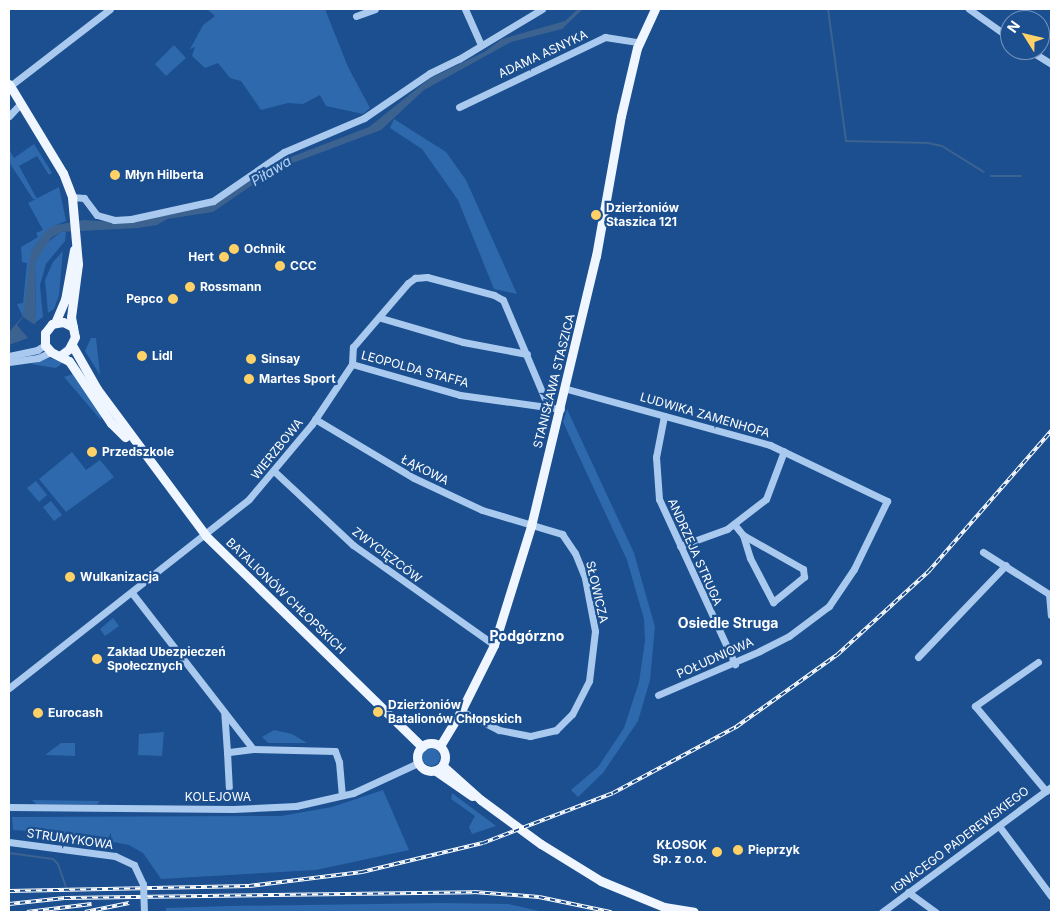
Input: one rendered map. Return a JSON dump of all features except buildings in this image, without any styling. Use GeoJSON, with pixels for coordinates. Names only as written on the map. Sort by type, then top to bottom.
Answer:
{"type":"FeatureCollection","features":[{"type":"Feature","properties":{"kind":"main road","name":"STANISŁAWA STASZICA"},"geometry":{"type":"LineString","coordinates":[[440,746],[461,711],[494,645],[531,526],[567,388],[638,42],[655,9]]}},
{"type":"Feature","properties":{"kind":"main road"},"geometry":{"type":"LineString","coordinates":[[9,85],[63,173],[72,197],[78,264],[71,317],[75,337],[72,345],[61,355],[48,349],[46,330],[55,323],[65,300],[75,245]]}},
{"type":"Feature","properties":{"kind":"main road"},"geometry":{"type":"LineString","coordinates":[[55,323],[63,322],[73,327]]}},
{"type":"Feature","properties":{"kind":"main road","name":"BATALIONÓW CHŁOPSKICH"},"geometry":{"type":"LineString","coordinates":[[72,345],[97,390],[206,536],[422,747]]}},
{"type":"Feature","properties":{"kind":"main road","name":"BATALIONÓW CHŁOPSKICH"},"geometry":{"type":"LineString","coordinates":[[61,355],[69,361],[111,423],[143,454]]}},
{"type":"Feature","properties":{"kind":"main road"},"geometry":{"type":"LineString","coordinates":[[439,768],[445,753],[440,746],[433,743],[422,747],[417,754],[418,763],[425,770],[439,768],[550,850],[601,881],[642,900],[681,912],[694,912]]}},
{"type":"Feature","properties":{"kind":"street"},"geometry":{"type":"LineString","coordinates":[[9,85],[110,9]]}},
{"type":"Feature","properties":{"kind":"street"},"geometry":{"type":"LineString","coordinates":[[356,16],[375,9]]}},
{"type":"Feature","properties":{"kind":"street"},"geometry":{"type":"LineString","coordinates":[[465,9],[481,45]]}},
{"type":"Feature","properties":{"kind":"street"},"geometry":{"type":"LineString","coordinates":[[72,197],[84,198],[96,214],[114,220],[131,220],[214,201],[284,152],[364,118],[430,73],[542,9]]}},
{"type":"Feature","properties":{"kind":"street"},"geometry":{"type":"LineString","coordinates":[[969,9],[1000,31]]}},
{"type":"Feature","properties":{"kind":"street","name":"ADAMA ASNYKA"},"geometry":{"type":"LineString","coordinates":[[459,107],[605,37],[612,35],[638,42]]}},
{"type":"Feature","properties":{"kind":"street"},"geometry":{"type":"LineString","coordinates":[[9,116],[21,104]]}},
{"type":"Feature","properties":{"kind":"street","name":"WIERZBOWA"},"geometry":{"type":"LineString","coordinates":[[9,688],[132,594],[249,500],[274,472],[315,419],[352,364],[353,347],[381,318],[408,283],[415,278],[427,277],[494,295],[503,300],[548,406]]}},
{"type":"Feature","properties":{"kind":"street"},"geometry":{"type":"LineString","coordinates":[[381,318],[463,342],[527,354]]}},
{"type":"Feature","properties":{"kind":"street"},"geometry":{"type":"LineString","coordinates":[[9,356],[48,349]]}},
{"type":"Feature","properties":{"kind":"street"},"geometry":{"type":"LineString","coordinates":[[9,362],[38,358],[48,349]]}},
{"type":"Feature","properties":{"kind":"street","name":"LEOPOLDA STAFFA"},"geometry":{"type":"LineString","coordinates":[[352,364],[460,395],[548,406],[561,410]]}},
{"type":"Feature","properties":{"kind":"street","name":"LUDWIKA ZAMENHOFA"},"geometry":{"type":"LineString","coordinates":[[567,388],[664,416],[723,430],[784,451],[887,501]]}},
{"type":"Feature","properties":{"kind":"street","name":"ANDRZEJA STRUGA"},"geometry":{"type":"LineString","coordinates":[[664,416],[656,457],[656,480],[659,499],[735,664]]}},
{"type":"Feature","properties":{"kind":"street","name":"ŁĄKOWA"},"geometry":{"type":"LineString","coordinates":[[315,419],[414,478],[482,510],[531,526]]}},
{"type":"Feature","properties":{"kind":"street"},"geometry":{"type":"LineString","coordinates":[[680,546],[734,524],[766,499],[784,451]]}},
{"type":"Feature","properties":{"kind":"street","name":"ZWYCIĘZCÓW"},"geometry":{"type":"LineString","coordinates":[[274,472],[353,545],[494,645]]}},
{"type":"Feature","properties":{"kind":"street","name":"POŁUDNIOWA"},"geometry":{"type":"LineString","coordinates":[[658,695],[735,664],[789,636],[828,606],[854,569],[887,501]]}},
{"type":"Feature","properties":{"kind":"street"},"geometry":{"type":"LineString","coordinates":[[734,524],[743,535],[803,570],[804,577],[774,602],[750,558],[743,535]]}},
{"type":"Feature","properties":{"kind":"street","name":"SŁOWICZA"},"geometry":{"type":"LineString","coordinates":[[461,711],[514,734],[544,734],[564,724],[589,681],[595,630],[580,564],[562,534],[531,526]]}},
{"type":"Feature","properties":{"kind":"street"},"geometry":{"type":"LineString","coordinates":[[982,552],[1006,565],[1048,594],[1051,615]]}},
{"type":"Feature","properties":{"kind":"street"},"geometry":{"type":"LineString","coordinates":[[918,657],[1006,565]]}},
{"type":"Feature","properties":{"kind":"street"},"geometry":{"type":"LineString","coordinates":[[132,594],[253,749]]}},
{"type":"Feature","properties":{"kind":"street"},"geometry":{"type":"LineString","coordinates":[[1038,662],[975,706],[1049,789]]}},
{"type":"Feature","properties":{"kind":"street"},"geometry":{"type":"LineString","coordinates":[[224,714],[229,787]]}},
{"type":"Feature","properties":{"kind":"street"},"geometry":{"type":"LineString","coordinates":[[227,752],[253,749],[335,752],[340,762],[342,796]]}},
{"type":"Feature","properties":{"kind":"street","name":"KOLEJOWA"},"geometry":{"type":"LineString","coordinates":[[9,807],[260,808],[303,805],[342,796],[387,779],[418,763]]}},
{"type":"Feature","properties":{"kind":"street","name":"IGNACEGO PADEREWSKIEGO"},"geometry":{"type":"LineString","coordinates":[[882,912],[1049,789]]}},
{"type":"Feature","properties":{"kind":"street"},"geometry":{"type":"LineString","coordinates":[[999,826],[1051,896]]}},
{"type":"Feature","properties":{"kind":"street","name":"STRUMYKOWA"},"geometry":{"type":"LineString","coordinates":[[9,842],[115,856],[134,866],[143,884],[143,911]]}},
{"type":"Feature","properties":{"kind":"street"},"geometry":{"type":"LineString","coordinates":[[908,892],[936,912]]}},
{"type":"Feature","properties":{"kind":"shaded area"},"geometry":{"type":"Polygon","coordinates":[[[207,9],[325,9],[348,67],[370,108],[363,114],[326,106],[320,95],[303,104],[288,103],[261,110],[241,81],[230,78],[218,63],[205,68],[192,56],[195,47],[190,49],[203,25],[215,16],[207,9]]]}},
{"type":"Feature","properties":{"kind":"shaded area"},"geometry":{"type":"Polygon","coordinates":[[[174,45],[186,58],[166,76],[155,64],[174,45]]]}},
{"type":"Feature","properties":{"kind":"shaded area"},"geometry":{"type":"Polygon","coordinates":[[[394,119],[446,152],[466,180],[517,294],[494,289],[458,200],[422,149],[390,128],[394,119]]]}},
{"type":"Feature","properties":{"kind":"shaded area"},"geometry":{"type":"Polygon","coordinates":[[[34,144],[52,173],[49,175],[37,156],[19,166],[37,199],[33,199],[9,162],[9,149],[14,158],[34,144]]]}},
{"type":"Feature","properties":{"kind":"shaded area"},"geometry":{"type":"Polygon","coordinates":[[[59,187],[66,221],[56,225],[36,244],[23,317],[17,304],[23,303],[27,263],[22,262],[21,247],[38,237],[36,233],[43,230],[28,203],[59,187]]]}},
{"type":"Feature","properties":{"kind":"shaded area"},"geometry":{"type":"Polygon","coordinates":[[[61,232],[66,232],[65,241],[46,264],[40,285],[43,317],[36,322],[35,263],[44,245],[61,232]]]}},
{"type":"Feature","properties":{"kind":"shaded area"},"geometry":{"type":"Polygon","coordinates":[[[63,251],[59,295],[54,309],[48,313],[45,280],[53,262],[63,251]]]}},
{"type":"Feature","properties":{"kind":"shaded area"},"geometry":{"type":"Polygon","coordinates":[[[91,338],[96,338],[100,375],[85,351],[91,338]]]}},
{"type":"Feature","properties":{"kind":"shaded area"},"geometry":{"type":"Polygon","coordinates":[[[50,358],[64,362],[56,368],[30,364],[50,358]]]}},
{"type":"Feature","properties":{"kind":"shaded area"},"geometry":{"type":"Polygon","coordinates":[[[73,374],[101,415],[101,420],[64,377],[73,374]]]}},
{"type":"Feature","properties":{"kind":"shaded area"},"geometry":{"type":"Polygon","coordinates":[[[567,409],[634,553],[655,627],[650,680],[638,721],[603,773],[578,797],[571,790],[598,767],[624,728],[639,682],[645,641],[644,619],[627,560],[563,422],[567,409]]]}},
{"type":"Feature","properties":{"kind":"shaded area"},"geometry":{"type":"Polygon","coordinates":[[[72,452],[86,470],[100,460],[114,477],[66,512],[39,479],[72,452]]]}},
{"type":"Feature","properties":{"kind":"shaded area"},"geometry":{"type":"Polygon","coordinates":[[[36,481],[47,495],[39,502],[27,488],[36,481]]]}},
{"type":"Feature","properties":{"kind":"shaded area"},"geometry":{"type":"Polygon","coordinates":[[[51,501],[62,515],[54,521],[43,507],[51,501]]]}},
{"type":"Feature","properties":{"kind":"shaded area"},"geometry":{"type":"Polygon","coordinates":[[[113,618],[119,626],[105,636],[100,629],[113,618]]]}},
{"type":"Feature","properties":{"kind":"shaded area"},"geometry":{"type":"Polygon","coordinates":[[[274,730],[292,734],[307,743],[268,743],[262,737],[274,730]]]}},
{"type":"Feature","properties":{"kind":"shaded area"},"geometry":{"type":"Polygon","coordinates":[[[164,732],[162,756],[138,755],[139,734],[164,732]]]}},
{"type":"Feature","properties":{"kind":"shaded area"},"geometry":{"type":"Polygon","coordinates":[[[61,743],[75,743],[75,756],[45,755],[61,743]]]}},
{"type":"Feature","properties":{"kind":"shaded area"},"geometry":{"type":"Polygon","coordinates":[[[427,748],[435,748],[440,753],[438,764],[427,766],[422,761],[422,753],[427,748]]]}},
{"type":"Feature","properties":{"kind":"shaded area"},"geometry":{"type":"Polygon","coordinates":[[[383,790],[409,850],[316,870],[161,879],[143,853],[129,845],[63,833],[13,830],[12,817],[281,816],[332,807],[383,790]]]}},
{"type":"Feature","properties":{"kind":"shaded area"},"geometry":{"type":"Polygon","coordinates":[[[452,793],[496,826],[472,834],[469,827],[475,816],[451,799],[452,793]]]}},
{"type":"Feature","properties":{"kind":"shaded area"},"geometry":{"type":"Polygon","coordinates":[[[32,800],[100,801],[97,804],[36,804],[32,800]]]}},
{"type":"Feature","properties":{"kind":"shaded area"},"geometry":{"type":"Polygon","coordinates":[[[443,903],[508,904],[544,912],[166,912],[166,908],[443,903]]]}},
{"type":"Feature","properties":{"kind":"water","name":"Piława"},"geometry":{"type":"Polygon","coordinates":[[[578,9],[583,9],[562,29],[511,42],[424,90],[381,130],[274,170],[213,212],[167,219],[157,225],[138,228],[61,232],[51,238],[35,263],[36,322],[28,338],[9,345],[9,332],[23,316],[31,251],[47,230],[56,225],[84,220],[127,223],[210,205],[278,162],[369,127],[429,79],[484,52],[502,39],[565,21],[578,9]]]}},
{"type":"Feature","properties":{"kind":"pier"},"geometry":{"type":"Polygon","coordinates":[[[23,317],[35,325],[28,338],[17,325],[23,317]]]}},
{"type":"Feature","properties":{"kind":"waterway"},"geometry":{"type":"LineString","coordinates":[[828,9],[846,141],[928,143],[942,146],[984,172]]}},
{"type":"Feature","properties":{"kind":"waterway"},"geometry":{"type":"LineString","coordinates":[[991,176],[1021,176]]}},
{"type":"Feature","properties":{"kind":"waterway"},"geometry":{"type":"LineString","coordinates":[[9,853],[53,859],[58,864],[66,887]]}},
{"type":"Feature","properties":{"kind":"railway"},"geometry":{"type":"LineString","coordinates":[[9,891],[249,886],[362,872],[483,843],[613,793],[736,727],[837,655],[929,571],[1051,431]]}},
{"type":"Feature","properties":{"kind":"railway"},"geometry":{"type":"LineString","coordinates":[[9,904],[65,898],[474,892],[539,897],[611,912]]}},
{"type":"Feature","properties":{"kind":"railway"},"geometry":{"type":"LineString","coordinates":[[85,912],[129,903]]}},
{"type":"Feature","properties":{"kind":"railway"},"geometry":{"type":"LineString","coordinates":[[27,912],[92,904]]}},
{"type":"Feature","properties":{"kind":"place","name":"Młyn Hilberta"},"geometry":{"type":"Point","coordinates":[115,175]}},
{"type":"Feature","properties":{"kind":"place","name":"Dzierżoniów Staszica 121"},"geometry":{"type":"Point","coordinates":[596,215]}},
{"type":"Feature","properties":{"kind":"place","name":"Ochnik"},"geometry":{"type":"Point","coordinates":[234,249]}},
{"type":"Feature","properties":{"kind":"place","name":"Hert"},"geometry":{"type":"Point","coordinates":[224,257]}},
{"type":"Feature","properties":{"kind":"place","name":"CCC"},"geometry":{"type":"Point","coordinates":[280,266]}},
{"type":"Feature","properties":{"kind":"place","name":"Rossmann"},"geometry":{"type":"Point","coordinates":[190,287]}},
{"type":"Feature","properties":{"kind":"place","name":"Pepco"},"geometry":{"type":"Point","coordinates":[173,299]}},
{"type":"Feature","properties":{"kind":"place","name":"Lidl"},"geometry":{"type":"Point","coordinates":[142,356]}},
{"type":"Feature","properties":{"kind":"place","name":"Sinsay"},"geometry":{"type":"Point","coordinates":[251,359]}},
{"type":"Feature","properties":{"kind":"place","name":"Martes Sport"},"geometry":{"type":"Point","coordinates":[249,379]}},
{"type":"Feature","properties":{"kind":"place","name":"Przedszkole"},"geometry":{"type":"Point","coordinates":[92,452]}},
{"type":"Feature","properties":{"kind":"place","name":"Wulkanizacja"},"geometry":{"type":"Point","coordinates":[70,577]}},
{"type":"Feature","properties":{"kind":"place","name":"Zakład Ubezpieczeń Społecznych"},"geometry":{"type":"Point","coordinates":[97,659]}},
{"type":"Feature","properties":{"kind":"place","name":"Dzierżoniów Batalionów Chłopskich"},"geometry":{"type":"Point","coordinates":[378,712]}},
{"type":"Feature","properties":{"kind":"place","name":"Eurocash"},"geometry":{"type":"Point","coordinates":[38,713]}},
{"type":"Feature","properties":{"kind":"place","name":"Pieprzyk"},"geometry":{"type":"Point","coordinates":[738,850]}},
{"type":"Feature","properties":{"kind":"place","name":"KŁOSOK Sp. z o.o."},"geometry":{"type":"Point","coordinates":[717,852]}},
{"type":"Feature","properties":{"kind":"district","name":"Osiedle Struga"},"geometry":{"type":"Point","coordinates":[728,623]}},
{"type":"Feature","properties":{"kind":"district","name":"Podgórzno"},"geometry":{"type":"Point","coordinates":[527,636]}}]}
